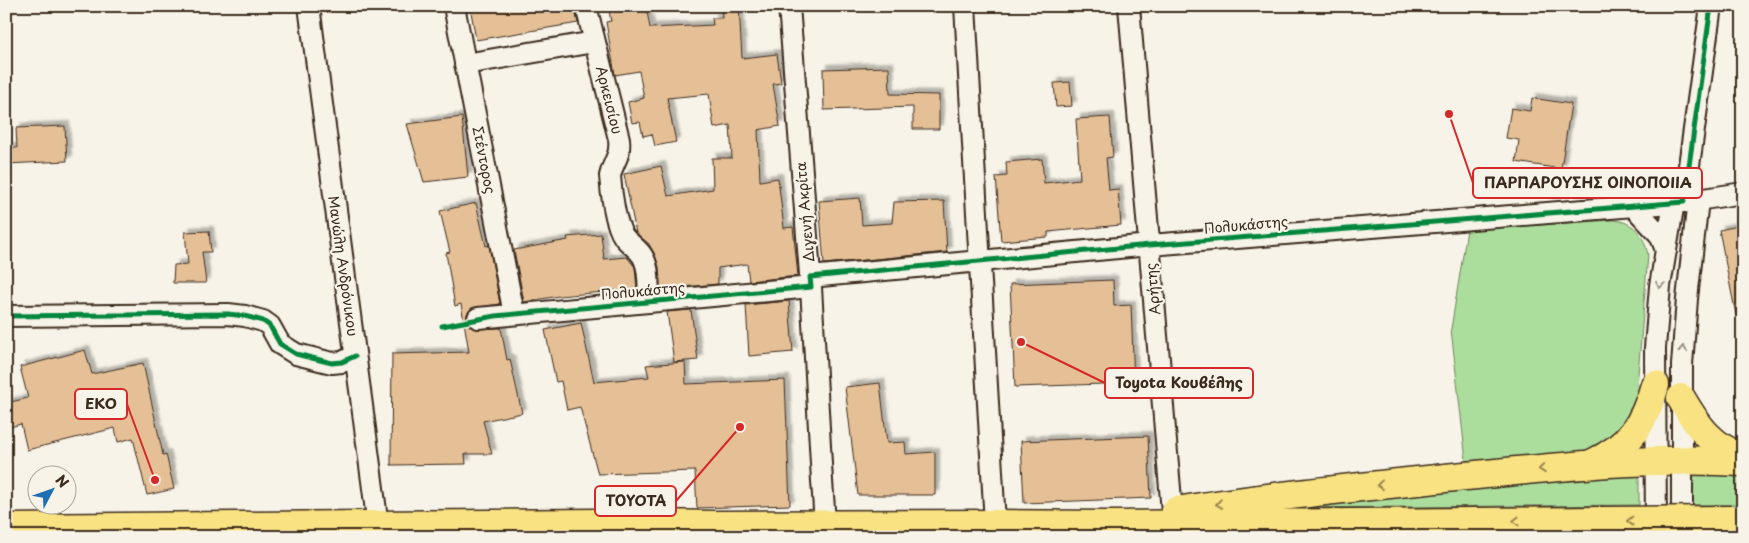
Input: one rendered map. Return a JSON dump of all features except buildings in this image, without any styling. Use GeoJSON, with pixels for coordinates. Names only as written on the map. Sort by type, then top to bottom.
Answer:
{"type":"FeatureCollection","features":[{"type":"Feature","properties":{"kind":"highway"},"geometry":{"type":"LineString","coordinates":[[1590,464],[1607,456],[1631,437],[1644,418],[1655,385]]}},
{"type":"Feature","properties":{"kind":"highway"},"geometry":{"type":"LineString","coordinates":[[1681,398],[1696,423],[1708,437],[1726,451],[1743,458]]}},
{"type":"Feature","properties":{"kind":"highway"},"geometry":{"type":"LineString","coordinates":[[1109,525],[1220,504],[1590,464],[1743,462]]}},
{"type":"Feature","properties":{"kind":"highway"},"geometry":{"type":"LineString","coordinates":[[6,528],[597,523],[826,531],[995,524],[1109,525],[1737,520]]}},
{"type":"Feature","properties":{"kind":"street","name":"Μανώλη Ανδρόνικου"},"geometry":{"type":"LineString","coordinates":[[309,6],[378,526]]}},
{"type":"Feature","properties":{"kind":"street","name":"Στέντορος"},"geometry":{"type":"LineString","coordinates":[[454,6],[514,314]]}},
{"type":"Feature","properties":{"kind":"street","name":"Αρκεισίου"},"geometry":{"type":"LineString","coordinates":[[586,6],[619,139],[619,154],[610,176],[618,224],[624,236],[644,259],[647,268],[649,302]]}},
{"type":"Feature","properties":{"kind":"street","name":"Διγενή Ακρίτα"},"geometry":{"type":"LineString","coordinates":[[788,6],[811,282],[826,531]]}},
{"type":"Feature","properties":{"kind":"street"},"geometry":{"type":"LineString","coordinates":[[964,6],[995,524]]}},
{"type":"Feature","properties":{"kind":"street","name":"Αρήτης"},"geometry":{"type":"LineString","coordinates":[[1129,6],[1172,512]]}},
{"type":"Feature","properties":{"kind":"street"},"geometry":{"type":"LineString","coordinates":[[1656,537],[1681,398],[1686,308],[1685,201],[1711,6]]}},
{"type":"Feature","properties":{"kind":"street"},"geometry":{"type":"LineString","coordinates":[[465,64],[594,42]]}},
{"type":"Feature","properties":{"kind":"street","name":"Πολυκάστης"},"geometry":{"type":"LineString","coordinates":[[478,318],[649,302],[980,262],[1150,245],[1633,206],[1685,201],[1743,192]]}},
{"type":"Feature","properties":{"kind":"street"},"geometry":{"type":"LineString","coordinates":[[1682,537],[1655,385],[1657,313],[1666,250],[1685,201]]}},
{"type":"Feature","properties":{"kind":"street"},"geometry":{"type":"LineString","coordinates":[[1633,206],[1660,235],[1666,250]]}},
{"type":"Feature","properties":{"kind":"street"},"geometry":{"type":"LineString","coordinates":[[6,316],[228,314],[244,316],[267,323],[280,344],[296,354],[332,363],[342,362],[355,356]]}},
{"type":"Feature","properties":{"kind":"green space"},"geometry":{"type":"Polygon","coordinates":[[[1612,220],[1626,223],[1637,230],[1644,241],[1648,255],[1636,398],[1628,416],[1610,437],[1584,452],[1466,461],[1451,329],[1467,230],[1612,220]]]}},
{"type":"Feature","properties":{"kind":"green space"},"geometry":{"type":"Polygon","coordinates":[[[1691,469],[1743,472],[1743,505],[1691,505],[1691,469]]]}},
{"type":"Feature","properties":{"kind":"green space"},"geometry":{"type":"Polygon","coordinates":[[[1639,473],[1639,505],[1283,508],[1418,493],[1639,473]]]}},
{"type":"Feature","properties":{"kind":"green space"},"geometry":{"type":"Polygon","coordinates":[[[1743,532],[1743,537],[1290,537],[1743,532]]]}},
{"type":"Feature","properties":{"kind":"cycle path"},"geometry":{"type":"LineString","coordinates":[[442,326],[495,316],[811,287],[810,277],[1150,245],[1684,202],[1711,6]]}},
{"type":"Feature","properties":{"kind":"cycle path"},"geometry":{"type":"LineString","coordinates":[[6,316],[228,314],[263,321],[270,326],[280,344],[296,354],[332,363],[342,362],[355,356]]}},
{"type":"Feature","properties":{"kind":"place","name":"ΠΑΡΠΑΡΟΥΣΗΣ ΟΙΝΟΠΟΙΙΑ"},"geometry":{"type":"Point","coordinates":[1449,114]}},
{"type":"Feature","properties":{"kind":"place","name":"Toyota Κουβέλης"},"geometry":{"type":"Point","coordinates":[1021,342]}},
{"type":"Feature","properties":{"kind":"place","name":"TOYOTA"},"geometry":{"type":"Point","coordinates":[740,427]}},
{"type":"Feature","properties":{"kind":"place","name":"EKO"},"geometry":{"type":"Point","coordinates":[155,480]}}]}
